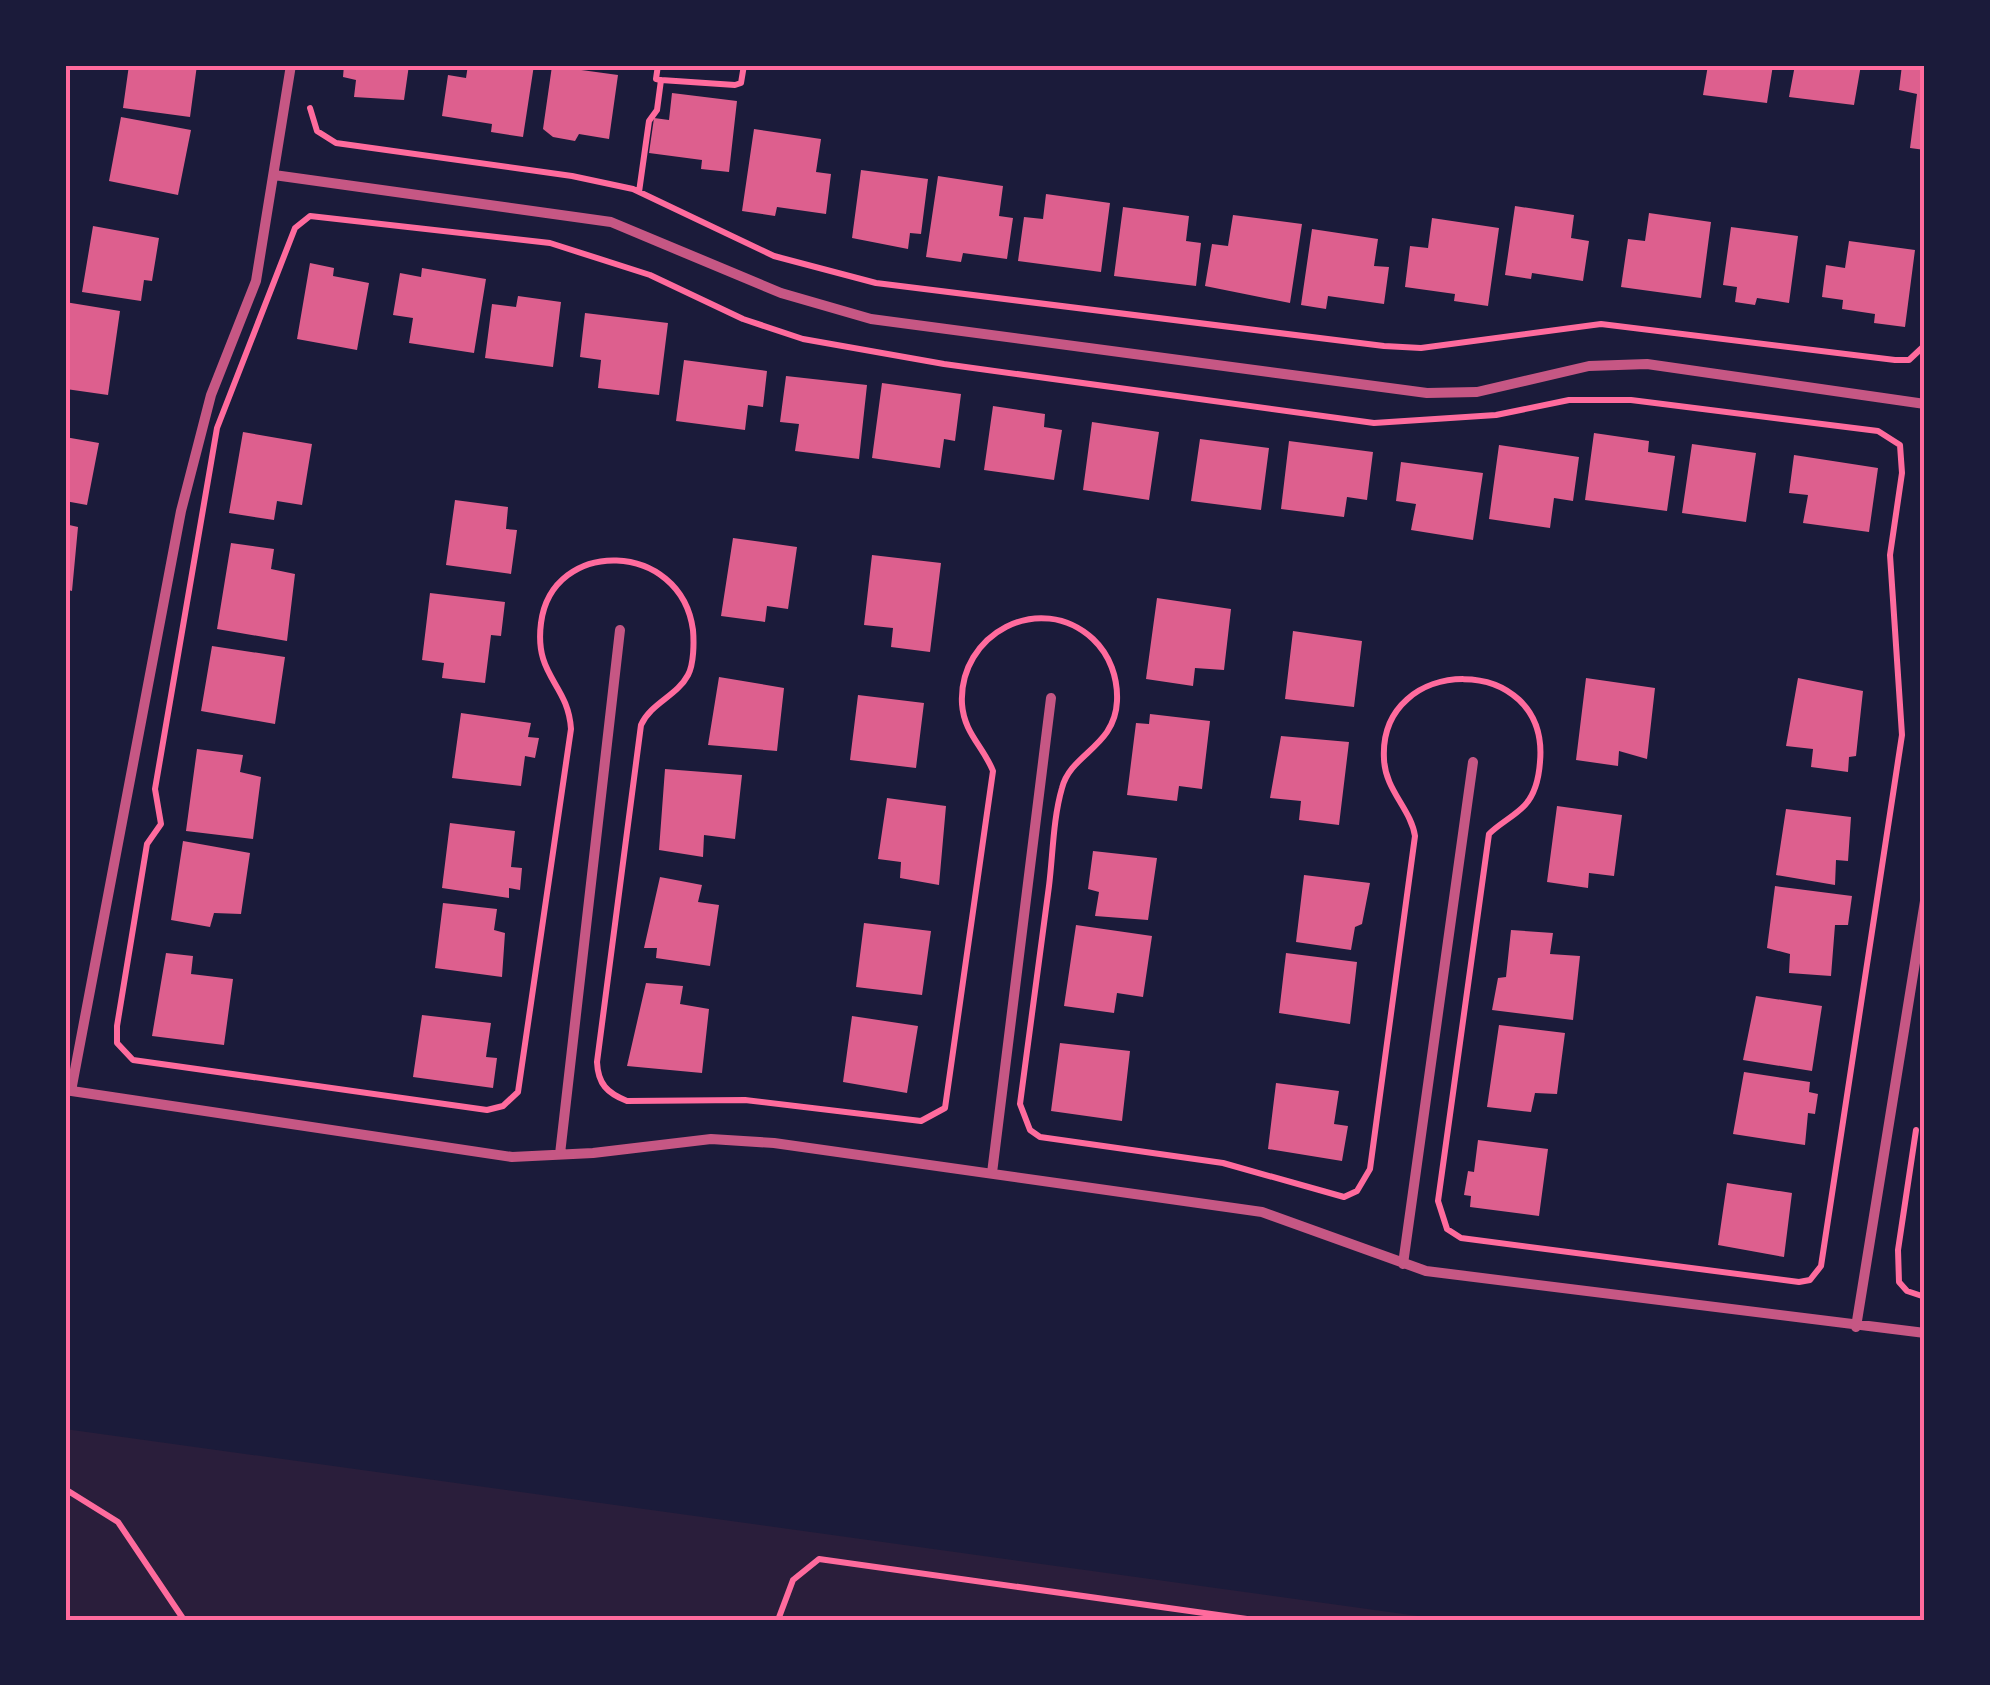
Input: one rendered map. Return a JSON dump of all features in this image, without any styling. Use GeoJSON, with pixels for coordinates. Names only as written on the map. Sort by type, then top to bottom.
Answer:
{"type":"FeatureCollection","features":[{"type":"Feature","properties":{"kind":"street"},"geometry":{"type":"LineString","coordinates":[[291,65],[256,282],[211,395],[181,511],[68,1090],[512,1157],[710,1138],[992,1173],[1262,1212],[1403,1264],[1499,1282],[1925,1333]]}},
{"type":"Feature","properties":{"kind":"street"},"geometry":{"type":"LineString","coordinates":[[274,174],[610,222],[826,308],[936,329],[1427,393],[1477,392],[1588,366],[1647,364],[1925,404]]}},
{"type":"Feature","properties":{"kind":"street"},"geometry":{"type":"LineString","coordinates":[[560,1154],[620,630]]}},
{"type":"Feature","properties":{"kind":"street"},"geometry":{"type":"LineString","coordinates":[[992,1173],[1051,698]]}},
{"type":"Feature","properties":{"kind":"street"},"geometry":{"type":"LineString","coordinates":[[1403,1264],[1473,762]]}},
{"type":"Feature","properties":{"kind":"street"},"geometry":{"type":"LineString","coordinates":[[1856,1327],[1925,901]]}},
{"type":"Feature","properties":{"kind":"path"},"geometry":{"type":"LineString","coordinates":[[658,65],[656,79],[734,85],[741,84],[744,65]]}},
{"type":"Feature","properties":{"kind":"path"},"geometry":{"type":"LineString","coordinates":[[640,192],[649,121],[657,110],[661,80]]}},
{"type":"Feature","properties":{"kind":"path"},"geometry":{"type":"LineString","coordinates":[[310,105],[316,131],[336,143],[572,176],[640,192],[774,256],[858,279],[1344,344],[1421,348],[1601,324],[1895,360],[1909,360],[1925,345]]}},
{"type":"Feature","properties":{"kind":"path"},"geometry":{"type":"LineString","coordinates":[[1918,1114],[1897,1268],[1907,1291],[1925,1297]]}},
{"type":"Feature","properties":{"kind":"path"},"geometry":{"type":"LineString","coordinates":[[65,1489],[118,1522],[184,1620]]}},
{"type":"Feature","properties":{"kind":"path"},"geometry":{"type":"LineString","coordinates":[[778,1620],[793,1580],[819,1560],[1254,1620]]}},
{"type":"Feature","properties":{"kind":"shaded area"},"geometry":{"type":"Polygon","coordinates":[[[65,1429],[1447,1620],[65,1620],[65,1429]]]}},
{"type":"Feature","properties":{"kind":"building"},"geometry":{"type":"Polygon","coordinates":[[[129,65],[197,65],[190,117],[123,108],[129,65]]]}},
{"type":"Feature","properties":{"kind":"building"},"geometry":{"type":"Polygon","coordinates":[[[344,65],[409,65],[404,100],[354,97],[356,80],[343,77],[344,65]]]}},
{"type":"Feature","properties":{"kind":"building"},"geometry":{"type":"Polygon","coordinates":[[[468,65],[534,65],[523,137],[491,132],[492,124],[442,116],[448,75],[466,78],[468,65]]]}},
{"type":"Feature","properties":{"kind":"building"},"geometry":{"type":"Polygon","coordinates":[[[1708,65],[1773,65],[1767,103],[1703,95],[1708,65]]]}},
{"type":"Feature","properties":{"kind":"building"},"geometry":{"type":"Polygon","coordinates":[[[1795,65],[1861,65],[1854,105],[1789,97],[1795,65]]]}},
{"type":"Feature","properties":{"kind":"building"},"geometry":{"type":"Polygon","coordinates":[[[1902,65],[1925,65],[1925,150],[1910,148],[1917,94],[1899,90],[1902,65]]]}},
{"type":"Feature","properties":{"kind":"building"},"geometry":{"type":"Polygon","coordinates":[[[552,66],[618,75],[609,139],[579,134],[575,141],[553,137],[543,129],[552,66]]]}},
{"type":"Feature","properties":{"kind":"building"},"geometry":{"type":"Polygon","coordinates":[[[672,93],[737,101],[729,172],[701,169],[702,160],[649,153],[654,118],[669,120],[672,93]]]}},
{"type":"Feature","properties":{"kind":"building"},"geometry":{"type":"Polygon","coordinates":[[[121,117],[191,130],[178,195],[109,181],[121,117]]]}},
{"type":"Feature","properties":{"kind":"building"},"geometry":{"type":"Polygon","coordinates":[[[754,129],[821,139],[816,172],[831,174],[826,214],[777,207],[775,216],[742,211],[754,129]]]}},
{"type":"Feature","properties":{"kind":"building"},"geometry":{"type":"Polygon","coordinates":[[[861,170],[928,179],[921,234],[910,233],[908,249],[852,238],[861,170]]]}},
{"type":"Feature","properties":{"kind":"building"},"geometry":{"type":"Polygon","coordinates":[[[938,176],[1003,186],[999,216],[1013,218],[1007,259],[963,253],[961,262],[926,257],[938,176]]]}},
{"type":"Feature","properties":{"kind":"building"},"geometry":{"type":"Polygon","coordinates":[[[1046,194],[1110,203],[1101,272],[1018,261],[1024,217],[1043,219],[1046,194]]]}},
{"type":"Feature","properties":{"kind":"building"},"geometry":{"type":"Polygon","coordinates":[[[1515,206],[1574,215],[1571,238],[1589,241],[1583,281],[1532,273],[1531,279],[1505,275],[1515,206]]]}},
{"type":"Feature","properties":{"kind":"building"},"geometry":{"type":"Polygon","coordinates":[[[1123,207],[1189,216],[1186,241],[1201,243],[1196,286],[1114,276],[1123,207]]]}},
{"type":"Feature","properties":{"kind":"building"},"geometry":{"type":"Polygon","coordinates":[[[1649,213],[1711,222],[1701,298],[1621,287],[1628,239],[1645,241],[1649,213]]]}},
{"type":"Feature","properties":{"kind":"building"},"geometry":{"type":"Polygon","coordinates":[[[1233,215],[1302,224],[1290,303],[1205,286],[1212,244],[1228,246],[1233,215]]]}},
{"type":"Feature","properties":{"kind":"building"},"geometry":{"type":"Polygon","coordinates":[[[1432,218],[1499,228],[1488,306],[1454,301],[1455,294],[1405,287],[1410,246],[1428,248],[1432,218]]]}},
{"type":"Feature","properties":{"kind":"building"},"geometry":{"type":"Polygon","coordinates":[[[93,226],[159,238],[152,281],[144,280],[141,301],[82,292],[93,226]]]}},
{"type":"Feature","properties":{"kind":"building"},"geometry":{"type":"Polygon","coordinates":[[[1731,227],[1798,236],[1789,303],[1757,298],[1755,305],[1735,302],[1737,287],[1723,285],[1731,227]]]}},
{"type":"Feature","properties":{"kind":"building"},"geometry":{"type":"Polygon","coordinates":[[[1312,229],[1378,239],[1374,266],[1389,267],[1384,304],[1328,296],[1326,309],[1301,305],[1312,229]]]}},
{"type":"Feature","properties":{"kind":"building"},"geometry":{"type":"Polygon","coordinates":[[[1849,241],[1915,250],[1905,327],[1874,323],[1875,314],[1842,309],[1843,300],[1822,297],[1826,265],[1845,268],[1849,241]]]}},
{"type":"Feature","properties":{"kind":"building"},"geometry":{"type":"Polygon","coordinates":[[[310,263],[334,268],[333,276],[369,283],[357,350],[297,339],[310,263]]]}},
{"type":"Feature","properties":{"kind":"building"},"geometry":{"type":"Polygon","coordinates":[[[422,268],[486,279],[474,353],[409,343],[413,318],[393,315],[400,273],[421,277],[422,268]]]}},
{"type":"Feature","properties":{"kind":"building"},"geometry":{"type":"Polygon","coordinates":[[[518,296],[561,302],[553,367],[485,358],[492,304],[516,307],[518,296]]]}},
{"type":"Feature","properties":{"kind":"building"},"geometry":{"type":"Polygon","coordinates":[[[65,302],[120,311],[108,395],[66,389],[65,302]]]}},
{"type":"Feature","properties":{"kind":"building"},"geometry":{"type":"Polygon","coordinates":[[[585,313],[668,323],[659,395],[598,388],[601,360],[580,357],[585,313]]]}},
{"type":"Feature","properties":{"kind":"building"},"geometry":{"type":"Polygon","coordinates":[[[684,360],[767,371],[763,407],[748,405],[745,430],[676,421],[684,360]]]}},
{"type":"Feature","properties":{"kind":"building"},"geometry":{"type":"Polygon","coordinates":[[[786,376],[867,385],[859,459],[795,451],[799,424],[780,422],[786,376]]]}},
{"type":"Feature","properties":{"kind":"building"},"geometry":{"type":"Polygon","coordinates":[[[882,383],[961,394],[955,441],[944,439],[940,468],[872,458],[882,383]]]}},
{"type":"Feature","properties":{"kind":"building"},"geometry":{"type":"Polygon","coordinates":[[[993,406],[1045,414],[1044,427],[1062,430],[1054,480],[984,470],[993,406]]]}},
{"type":"Feature","properties":{"kind":"building"},"geometry":{"type":"Polygon","coordinates":[[[1092,422],[1159,432],[1149,500],[1083,490],[1092,422]]]}},
{"type":"Feature","properties":{"kind":"building"},"geometry":{"type":"Polygon","coordinates":[[[243,432],[312,444],[302,505],[277,501],[274,520],[229,513],[243,432]]]}},
{"type":"Feature","properties":{"kind":"building"},"geometry":{"type":"Polygon","coordinates":[[[1594,433],[1649,441],[1648,452],[1675,456],[1667,511],[1585,500],[1594,433]]]}},
{"type":"Feature","properties":{"kind":"building"},"geometry":{"type":"Polygon","coordinates":[[[65,437],[99,443],[87,505],[65,501],[65,437]]]}},
{"type":"Feature","properties":{"kind":"building"},"geometry":{"type":"Polygon","coordinates":[[[1200,439],[1269,448],[1261,510],[1191,501],[1200,439]]]}},
{"type":"Feature","properties":{"kind":"building"},"geometry":{"type":"Polygon","coordinates":[[[1289,441],[1373,452],[1367,500],[1347,497],[1344,517],[1281,509],[1289,441]]]}},
{"type":"Feature","properties":{"kind":"building"},"geometry":{"type":"Polygon","coordinates":[[[1692,444],[1756,453],[1746,522],[1682,513],[1692,444]]]}},
{"type":"Feature","properties":{"kind":"building"},"geometry":{"type":"Polygon","coordinates":[[[1499,445],[1579,457],[1573,501],[1554,498],[1550,528],[1489,519],[1499,445]]]}},
{"type":"Feature","properties":{"kind":"building"},"geometry":{"type":"Polygon","coordinates":[[[1794,455],[1878,468],[1869,532],[1803,523],[1808,495],[1789,493],[1794,455]]]}},
{"type":"Feature","properties":{"kind":"building"},"geometry":{"type":"Polygon","coordinates":[[[1401,462],[1483,473],[1473,540],[1411,530],[1416,504],[1396,501],[1401,462]]]}},
{"type":"Feature","properties":{"kind":"building"},"geometry":{"type":"Polygon","coordinates":[[[455,500],[508,507],[506,529],[517,530],[511,574],[446,565],[455,500]]]}},
{"type":"Feature","properties":{"kind":"building"},"geometry":{"type":"Polygon","coordinates":[[[65,524],[78,527],[72,591],[65,589],[65,524]]]}},
{"type":"Feature","properties":{"kind":"building"},"geometry":{"type":"Polygon","coordinates":[[[733,538],[797,547],[788,609],[767,606],[765,622],[721,616],[733,538]]]}},
{"type":"Feature","properties":{"kind":"building"},"geometry":{"type":"Polygon","coordinates":[[[231,543],[274,549],[271,569],[295,574],[287,641],[217,629],[231,543]]]}},
{"type":"Feature","properties":{"kind":"building"},"geometry":{"type":"Polygon","coordinates":[[[872,555],[941,563],[930,652],[891,647],[893,628],[864,625],[872,555]]]}},
{"type":"Feature","properties":{"kind":"building"},"geometry":{"type":"Polygon","coordinates":[[[430,593],[505,602],[501,636],[491,635],[485,683],[442,678],[444,663],[422,660],[430,593]]]}},
{"type":"Feature","properties":{"kind":"building"},"geometry":{"type":"Polygon","coordinates":[[[1157,598],[1231,609],[1224,670],[1195,668],[1193,686],[1146,679],[1157,598]]]}},
{"type":"Feature","properties":{"kind":"building"},"geometry":{"type":"Polygon","coordinates":[[[1293,631],[1362,641],[1354,707],[1285,699],[1293,631]]]}},
{"type":"Feature","properties":{"kind":"building"},"geometry":{"type":"Polygon","coordinates":[[[212,646],[285,657],[275,724],[201,711],[212,646]]]}},
{"type":"Feature","properties":{"kind":"building"},"geometry":{"type":"Polygon","coordinates":[[[719,677],[784,688],[777,751],[708,745],[719,677]]]}},
{"type":"Feature","properties":{"kind":"building"},"geometry":{"type":"Polygon","coordinates":[[[1586,678],[1655,688],[1647,759],[1619,751],[1618,766],[1576,760],[1586,678]]]}},
{"type":"Feature","properties":{"kind":"building"},"geometry":{"type":"Polygon","coordinates":[[[1798,678],[1863,691],[1856,756],[1849,757],[1848,772],[1811,767],[1813,749],[1786,746],[1798,678]]]}},
{"type":"Feature","properties":{"kind":"building"},"geometry":{"type":"Polygon","coordinates":[[[858,695],[924,703],[916,768],[850,760],[858,695]]]}},
{"type":"Feature","properties":{"kind":"building"},"geometry":{"type":"Polygon","coordinates":[[[461,713],[531,723],[528,737],[539,738],[535,758],[525,756],[521,786],[452,778],[461,713]]]}},
{"type":"Feature","properties":{"kind":"building"},"geometry":{"type":"Polygon","coordinates":[[[1150,714],[1210,721],[1202,789],[1179,786],[1177,801],[1127,795],[1136,723],[1149,724],[1150,714]]]}},
{"type":"Feature","properties":{"kind":"building"},"geometry":{"type":"Polygon","coordinates":[[[1281,736],[1349,742],[1339,825],[1299,820],[1301,801],[1270,798],[1281,736]]]}},
{"type":"Feature","properties":{"kind":"building"},"geometry":{"type":"Polygon","coordinates":[[[197,749],[243,755],[240,772],[261,777],[253,839],[186,831],[197,749]]]}},
{"type":"Feature","properties":{"kind":"building"},"geometry":{"type":"Polygon","coordinates":[[[665,769],[742,775],[735,839],[704,835],[703,857],[659,850],[665,769]]]}},
{"type":"Feature","properties":{"kind":"building"},"geometry":{"type":"Polygon","coordinates":[[[887,798],[946,806],[939,885],[900,878],[901,862],[878,859],[887,798]]]}},
{"type":"Feature","properties":{"kind":"building"},"geometry":{"type":"Polygon","coordinates":[[[1557,806],[1622,815],[1614,876],[1589,873],[1588,888],[1547,882],[1557,806]]]}},
{"type":"Feature","properties":{"kind":"building"},"geometry":{"type":"Polygon","coordinates":[[[1786,809],[1851,817],[1848,861],[1836,860],[1835,885],[1776,875],[1786,809]]]}},
{"type":"Feature","properties":{"kind":"building"},"geometry":{"type":"Polygon","coordinates":[[[450,823],[515,831],[511,867],[522,868],[520,890],[509,888],[509,898],[442,888],[450,823]]]}},
{"type":"Feature","properties":{"kind":"building"},"geometry":{"type":"Polygon","coordinates":[[[183,841],[250,853],[241,914],[214,913],[210,927],[171,920],[183,841]]]}},
{"type":"Feature","properties":{"kind":"building"},"geometry":{"type":"Polygon","coordinates":[[[1093,851],[1157,858],[1148,920],[1095,916],[1099,892],[1088,889],[1093,851]]]}},
{"type":"Feature","properties":{"kind":"building"},"geometry":{"type":"Polygon","coordinates":[[[1304,875],[1370,883],[1362,924],[1355,927],[1351,950],[1296,942],[1304,875]]]}},
{"type":"Feature","properties":{"kind":"building"},"geometry":{"type":"Polygon","coordinates":[[[660,877],[702,885],[698,902],[719,905],[710,966],[656,958],[657,948],[644,948],[660,877]]]}},
{"type":"Feature","properties":{"kind":"building"},"geometry":{"type":"Polygon","coordinates":[[[1775,886],[1852,896],[1848,925],[1835,925],[1831,976],[1789,973],[1790,954],[1767,948],[1775,886]]]}},
{"type":"Feature","properties":{"kind":"building"},"geometry":{"type":"Polygon","coordinates":[[[443,903],[497,909],[494,930],[505,933],[502,977],[435,968],[443,903]]]}},
{"type":"Feature","properties":{"kind":"building"},"geometry":{"type":"Polygon","coordinates":[[[864,923],[931,931],[922,995],[856,987],[864,923]]]}},
{"type":"Feature","properties":{"kind":"building"},"geometry":{"type":"Polygon","coordinates":[[[1076,925],[1152,936],[1143,997],[1117,993],[1114,1013],[1064,1006],[1076,925]]]}},
{"type":"Feature","properties":{"kind":"building"},"geometry":{"type":"Polygon","coordinates":[[[1511,930],[1553,933],[1550,954],[1580,956],[1573,1020],[1492,1010],[1498,978],[1506,977],[1511,930]]]}},
{"type":"Feature","properties":{"kind":"building"},"geometry":{"type":"Polygon","coordinates":[[[166,953],[193,956],[191,974],[233,979],[224,1045],[152,1036],[166,953]]]}},
{"type":"Feature","properties":{"kind":"building"},"geometry":{"type":"Polygon","coordinates":[[[1286,953],[1357,962],[1350,1024],[1279,1013],[1286,953]]]}},
{"type":"Feature","properties":{"kind":"building"},"geometry":{"type":"Polygon","coordinates":[[[646,983],[683,986],[680,1004],[709,1009],[702,1073],[627,1066],[646,983]]]}},
{"type":"Feature","properties":{"kind":"building"},"geometry":{"type":"Polygon","coordinates":[[[1756,996],[1822,1006],[1812,1071],[1743,1060],[1756,996]]]}},
{"type":"Feature","properties":{"kind":"building"},"geometry":{"type":"Polygon","coordinates":[[[422,1015],[491,1023],[486,1057],[497,1058],[493,1088],[413,1077],[422,1015]]]}},
{"type":"Feature","properties":{"kind":"building"},"geometry":{"type":"Polygon","coordinates":[[[852,1016],[918,1026],[907,1093],[843,1082],[852,1016]]]}},
{"type":"Feature","properties":{"kind":"building"},"geometry":{"type":"Polygon","coordinates":[[[1499,1025],[1565,1033],[1557,1094],[1535,1093],[1531,1112],[1487,1107],[1499,1025]]]}},
{"type":"Feature","properties":{"kind":"building"},"geometry":{"type":"Polygon","coordinates":[[[1060,1043],[1130,1051],[1122,1121],[1051,1111],[1060,1043]]]}},
{"type":"Feature","properties":{"kind":"building"},"geometry":{"type":"Polygon","coordinates":[[[1744,1072],[1810,1082],[1809,1092],[1818,1094],[1815,1114],[1808,1113],[1805,1145],[1733,1134],[1744,1072]]]}},
{"type":"Feature","properties":{"kind":"building"},"geometry":{"type":"Polygon","coordinates":[[[1276,1083],[1339,1091],[1334,1124],[1348,1126],[1342,1161],[1268,1149],[1276,1083]]]}},
{"type":"Feature","properties":{"kind":"building"},"geometry":{"type":"Polygon","coordinates":[[[1478,1140],[1548,1149],[1539,1216],[1470,1207],[1471,1196],[1464,1195],[1468,1171],[1474,1172],[1478,1140]]]}},
{"type":"Feature","properties":{"kind":"building"},"geometry":{"type":"Polygon","coordinates":[[[1727,1183],[1792,1193],[1784,1257],[1718,1245],[1727,1183]]]}}]}
